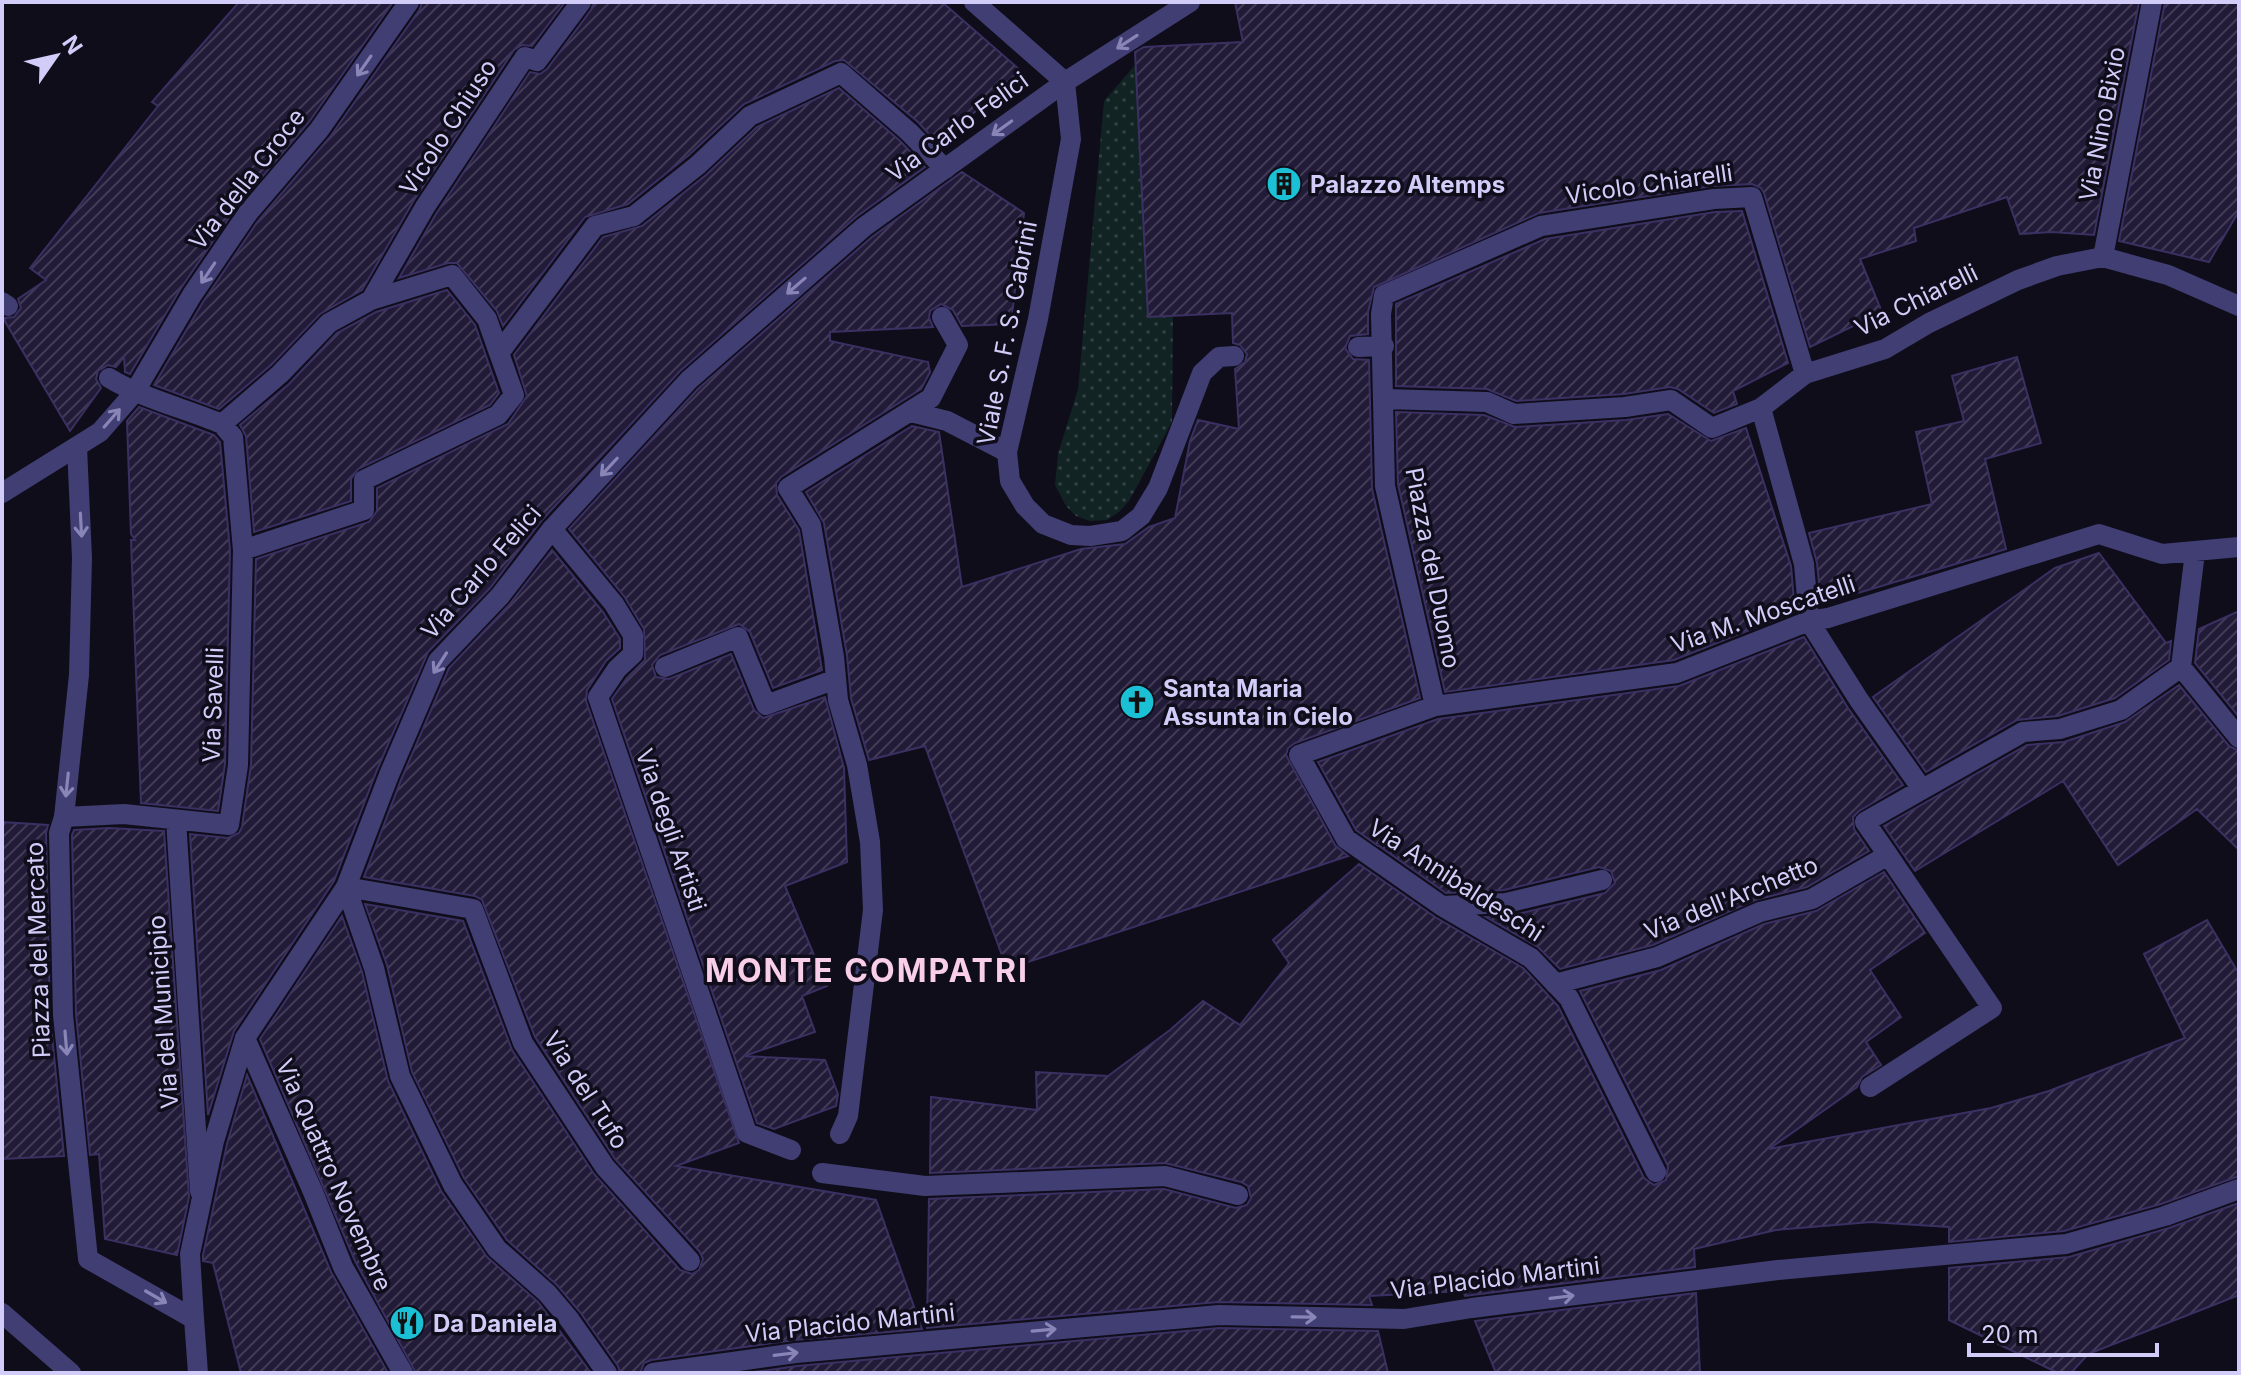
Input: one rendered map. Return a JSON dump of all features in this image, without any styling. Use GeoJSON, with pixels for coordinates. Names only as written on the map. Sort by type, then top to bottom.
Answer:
{"type":"FeatureCollection","features":[{"type":"Feature","properties":{"kind":"street","name":"Via della Croce"},"geometry":{"type":"LineString","coordinates":[[2,493],[100,432],[134,393],[192,295],[248,213],[319,130],[409,2]]}},
{"type":"Feature","properties":{"kind":"street","name":"Vicolo Chiuso"},"geometry":{"type":"LineString","coordinates":[[371,300],[425,207],[525,57],[537,61],[581,2]]}},
{"type":"Feature","properties":{"kind":"street"},"geometry":{"type":"LineString","coordinates":[[974,2],[1065,82],[1190,2]]}},
{"type":"Feature","properties":{"kind":"street","name":"Via Nino Bixio"},"geometry":{"type":"LineString","coordinates":[[2103,257],[2152,2]]}},
{"type":"Feature","properties":{"kind":"street"},"geometry":{"type":"LineString","coordinates":[[499,353],[595,226],[634,216],[698,165],[750,116],[841,73],[909,132],[945,169]]}},
{"type":"Feature","properties":{"kind":"street","name":"Via Carlo Felici"},"geometry":{"type":"LineString","coordinates":[[198,1373],[190,1254],[214,1141],[245,1038],[346,887],[389,775],[438,661],[500,596],[552,529],[689,380],[864,227],[1065,82]]}},
{"type":"Feature","properties":{"kind":"street","name":"Viale S. F. S. Cabrini"},"geometry":{"type":"LineString","coordinates":[[1065,82],[1071,139],[1038,319],[1007,452],[1010,481],[1025,506],[1043,524],[1071,535],[1090,536],[1122,531],[1141,516],[1158,488],[1202,373],[1219,357],[1234,356]]}},
{"type":"Feature","properties":{"kind":"street","name":"Vicolo Chiarelli"},"geometry":{"type":"LineString","coordinates":[[1384,295],[1541,226],[1714,199],[1752,197],[1805,374]]}},
{"type":"Feature","properties":{"kind":"street"},"geometry":{"type":"LineString","coordinates":[[2103,257],[2168,275],[2239,306]]}},
{"type":"Feature","properties":{"kind":"street","name":"Via Chiarelli"},"geometry":{"type":"LineString","coordinates":[[1385,399],[1487,402],[1514,414],[1625,407],[1671,400],[1712,428],[1761,408],[1805,374],[1885,349],[1929,323],[2018,280],[2057,266],[2103,257]]}},
{"type":"Feature","properties":{"kind":"street"},"geometry":{"type":"LineString","coordinates":[[109,378],[134,393],[222,424],[280,374],[329,323],[371,300],[452,275],[487,319],[514,395],[498,415],[364,480],[364,510],[243,550]]}},
{"type":"Feature","properties":{"kind":"street","name":"Piazza del Duomo"},"geometry":{"type":"LineString","coordinates":[[1384,295],[1381,314],[1385,486],[1435,706]]}},
{"type":"Feature","properties":{"kind":"street"},"geometry":{"type":"LineString","coordinates":[[840,1134],[848,1116],[873,910],[870,842],[857,765],[838,700],[811,525],[788,488],[931,398],[958,345],[942,317]]}},
{"type":"Feature","properties":{"kind":"street"},"geometry":{"type":"LineString","coordinates":[[1358,347],[1384,346]]}},
{"type":"Feature","properties":{"kind":"street"},"geometry":{"type":"LineString","coordinates":[[1761,408],[1804,564],[1809,621],[1859,700],[1922,789]]}},
{"type":"Feature","properties":{"kind":"street"},"geometry":{"type":"LineString","coordinates":[[911,412],[947,421],[1007,452]]}},
{"type":"Feature","properties":{"kind":"street","name":"Via Savelli"},"geometry":{"type":"LineString","coordinates":[[64,817],[124,814],[229,825],[238,765],[243,550],[233,437],[222,424]]}},
{"type":"Feature","properties":{"kind":"street","name":"Piazza del Mercato"},"geometry":{"type":"LineString","coordinates":[[77,447],[82,558],[79,675],[64,817],[59,833],[63,1015],[88,1259],[194,1319]]}},
{"type":"Feature","properties":{"kind":"street","name":"Via degli Artisti"},"geometry":{"type":"LineString","coordinates":[[552,529],[614,604],[633,635],[633,654],[617,669],[598,697],[747,1133],[791,1150]]}},
{"type":"Feature","properties":{"kind":"street","name":"Via M. Moscatelli"},"geometry":{"type":"LineString","coordinates":[[1435,706],[1677,673],[1809,621],[1828,618],[2099,534],[2162,554],[2195,552]]}},
{"type":"Feature","properties":{"kind":"street"},"geometry":{"type":"LineString","coordinates":[[2239,547],[2195,552],[2181,667],[2239,738]]}},
{"type":"Feature","properties":{"kind":"street"},"geometry":{"type":"LineString","coordinates":[[665,667],[738,637],[766,705],[836,679]]}},
{"type":"Feature","properties":{"kind":"street"},"geometry":{"type":"LineString","coordinates":[[1870,1087],[1992,1008],[1865,822],[2023,732],[2060,729],[2121,710],[2181,667]]}},
{"type":"Feature","properties":{"kind":"street","name":"Via Annibaldeschi"},"geometry":{"type":"LineString","coordinates":[[1435,706],[1299,755],[1346,839],[1442,906],[1531,958],[1569,998],[1656,1172]]}},
{"type":"Feature","properties":{"kind":"street","name":"Via del Municipio"},"geometry":{"type":"LineString","coordinates":[[176,820],[201,1200]]}},
{"type":"Feature","properties":{"kind":"street","name":"Via dell'Archetto"},"geometry":{"type":"LineString","coordinates":[[1555,984],[1657,957],[1760,912],[1812,899],[1888,855]]}},
{"type":"Feature","properties":{"kind":"street"},"geometry":{"type":"LineString","coordinates":[[1442,906],[1506,903],[1602,880]]}},
{"type":"Feature","properties":{"kind":"street"},"geometry":{"type":"LineString","coordinates":[[346,887],[374,968],[400,1076],[453,1185],[497,1249],[547,1293],[607,1373]]}},
{"type":"Feature","properties":{"kind":"street","name":"Via del Tufo"},"geometry":{"type":"LineString","coordinates":[[346,887],[473,909],[523,1043],[605,1167],[690,1261]]}},
{"type":"Feature","properties":{"kind":"street","name":"Via Quattro Novembre"},"geometry":{"type":"LineString","coordinates":[[245,1038],[343,1267],[403,1373]]}},
{"type":"Feature","properties":{"kind":"street"},"geometry":{"type":"LineString","coordinates":[[822,1173],[925,1186],[1165,1176],[1238,1195]]}},
{"type":"Feature","properties":{"kind":"street","name":"Via Placido Martini"},"geometry":{"type":"LineString","coordinates":[[653,1373],[796,1353],[1209,1315],[1404,1319],[1778,1270],[2066,1244],[2165,1216],[2239,1189]]}},
{"type":"Feature","properties":{"kind":"street"},"geometry":{"type":"LineString","coordinates":[[2,1313],[71,1373]]}},
{"type":"Feature","properties":{"kind":"shaded area"},"geometry":{"type":"Polygon","coordinates":[[[1136,64],[1148,316],[1173,316],[1172,422],[1129,501],[1107,520],[1090,521],[1076,516],[1066,506],[1055,485],[1058,454],[1078,389],[1104,101],[1136,64]]]}},
{"type":"Feature","properties":{"kind":"building"},"geometry":{"type":"Polygon","coordinates":[[[239,2],[393,2],[309,122],[237,206],[181,288],[130,374],[125,372],[124,357],[116,367],[108,365],[98,371],[96,379],[101,388],[70,431],[3,318],[14,317],[21,308],[18,299],[46,280],[30,268],[158,106],[152,102],[239,2]]]}},
{"type":"Feature","properties":{"kind":"building"},"geometry":{"type":"Polygon","coordinates":[[[422,2],[565,2],[532,46],[522,45],[514,50],[414,200],[362,290],[320,314],[271,365],[219,409],[154,385],[203,302],[258,221],[330,137],[422,2]]]}},
{"type":"Feature","properties":{"kind":"building"},"geometry":{"type":"Polygon","coordinates":[[[594,2],[942,2],[1020,70],[939,145],[918,122],[844,60],[835,61],[744,104],[689,155],[628,204],[585,217],[503,326],[497,311],[457,263],[399,278],[436,214],[530,72],[540,74],[547,69],[594,2]]]}},
{"type":"Feature","properties":{"kind":"building"},"geometry":{"type":"Polygon","coordinates":[[[1235,2],[2139,2],[2094,235],[2052,232],[2020,234],[2007,197],[1914,228],[1916,241],[1860,259],[1882,312],[1810,347],[1764,193],[1752,184],[1712,186],[1539,213],[1374,287],[1368,312],[1368,334],[1350,336],[1345,348],[1353,359],[1369,360],[1372,489],[1420,698],[1295,743],[1288,748],[1286,755],[1335,845],[1348,856],[1007,969],[925,746],[869,760],[851,698],[847,655],[824,523],[806,492],[912,426],[939,432],[962,587],[1081,549],[1125,544],[1149,527],[1175,518],[1190,441],[1198,420],[1239,429],[1235,369],[1245,362],[1247,354],[1240,345],[1233,343],[1232,313],[1148,317],[1135,52],[1144,47],[1243,42],[1235,2]]]}},
{"type":"Feature","properties":{"kind":"building"},"geometry":{"type":"Polygon","coordinates":[[[2165,2],[2239,2],[2239,211],[2209,262],[2119,241],[2165,2]]]}},
{"type":"Feature","properties":{"kind":"building"},"geometry":{"type":"Polygon","coordinates":[[[839,88],[925,167],[856,217],[680,371],[542,520],[490,588],[428,652],[334,881],[234,1031],[208,1115],[190,834],[228,838],[239,833],[242,827],[251,765],[256,559],[369,522],[377,511],[377,488],[508,424],[527,396],[514,355],[603,237],[642,226],[706,175],[757,127],[839,88]]]}},
{"type":"Feature","properties":{"kind":"building"},"geometry":{"type":"Polygon","coordinates":[[[962,172],[1024,213],[1011,324],[962,326],[953,310],[941,304],[930,311],[933,327],[830,332],[830,341],[928,362],[930,372],[921,389],[776,483],[777,495],[799,530],[822,670],[773,688],[750,632],[739,624],[660,655],[652,665],[656,677],[669,679],[731,654],[754,710],[763,718],[825,697],[844,768],[847,862],[785,886],[827,986],[802,996],[815,1032],[744,1056],[825,1060],[838,1094],[836,1106],[774,1129],[757,1123],[612,699],[645,660],[644,629],[624,596],[569,529],[698,389],[872,237],[962,172]]]}},
{"type":"Feature","properties":{"kind":"building"},"geometry":{"type":"Polygon","coordinates":[[[1742,211],[1788,363],[1733,391],[1737,404],[1714,413],[1670,387],[1624,394],[1516,401],[1487,389],[1396,386],[1396,304],[1545,239],[1715,212],[1742,211]]]}},
{"type":"Feature","properties":{"kind":"building"},"geometry":{"type":"Polygon","coordinates":[[[447,290],[475,325],[499,393],[490,405],[358,469],[351,479],[351,501],[254,532],[246,436],[240,425],[289,384],[337,333],[376,312],[447,290]]]}},
{"type":"Feature","properties":{"kind":"building"},"geometry":{"type":"Polygon","coordinates":[[[2017,357],[2041,443],[1985,459],[2006,549],[1821,604],[1817,563],[1809,533],[1932,504],[1916,432],[1964,421],[1952,376],[2017,357]]]}},
{"type":"Feature","properties":{"kind":"building"},"geometry":{"type":"Polygon","coordinates":[[[139,407],[214,435],[220,442],[230,550],[225,764],[218,811],[141,803],[131,540],[135,540],[131,534],[127,421],[139,407]]]}},
{"type":"Feature","properties":{"kind":"building"},"geometry":{"type":"Polygon","coordinates":[[[1396,412],[1484,415],[1515,427],[1626,420],[1668,414],[1711,441],[1746,428],[1791,566],[1795,612],[1674,660],[1445,692],[1398,484],[1396,412]]]}},
{"type":"Feature","properties":{"kind":"building"},"geometry":{"type":"Polygon","coordinates":[[[552,550],[603,612],[620,639],[620,648],[606,661],[587,690],[586,701],[739,1143],[676,1166],[876,1200],[922,1329],[794,1340],[651,1360],[644,1363],[640,1373],[620,1373],[580,1312],[557,1285],[507,1240],[464,1178],[412,1072],[387,965],[365,904],[463,921],[512,1050],[594,1174],[680,1270],[692,1274],[699,1270],[703,1259],[700,1252],[615,1159],[535,1037],[482,900],[475,896],[364,877],[449,668],[509,605],[552,550]]]}},
{"type":"Feature","properties":{"kind":"building"},"geometry":{"type":"Polygon","coordinates":[[[2099,553],[2166,643],[2171,641],[2169,660],[2115,698],[2058,716],[2017,720],[1926,772],[1873,697],[2055,568],[2099,553]]]}},
{"type":"Feature","properties":{"kind":"building"},"geometry":{"type":"Polygon","coordinates":[[[2239,611],[2239,717],[2195,663],[2199,629],[2239,611]]]}},
{"type":"Feature","properties":{"kind":"building"},"geometry":{"type":"Polygon","coordinates":[[[1804,637],[1848,708],[1903,785],[1853,817],[1854,829],[1869,851],[1807,887],[1755,900],[1653,945],[1560,969],[1538,947],[1486,917],[1509,916],[1605,893],[1615,883],[1611,871],[1599,867],[1504,890],[1446,893],[1356,830],[1318,762],[1438,719],[1679,686],[1804,637]]]}},
{"type":"Feature","properties":{"kind":"building"},"geometry":{"type":"Polygon","coordinates":[[[2179,685],[2229,746],[2239,751],[2239,850],[2197,809],[2118,865],[2063,781],[1915,871],[1884,826],[2027,745],[2064,742],[2125,722],[2179,685]]]}},
{"type":"Feature","properties":{"kind":"building"},"geometry":{"type":"Polygon","coordinates":[[[2,822],[48,825],[50,1015],[64,1156],[2,1159],[2,822]]]}},
{"type":"Feature","properties":{"kind":"building"},"geometry":{"type":"Polygon","coordinates":[[[74,830],[164,831],[189,1197],[177,1255],[105,1239],[99,1154],[90,1155],[76,1014],[72,835],[74,830]]]}},
{"type":"Feature","properties":{"kind":"building"},"geometry":{"type":"Polygon","coordinates":[[[1359,864],[1435,917],[1523,968],[1558,1006],[1644,1178],[1654,1185],[1666,1180],[1668,1166],[1580,991],[1661,970],[1764,924],[1816,911],[1884,872],[1925,933],[1870,970],[1901,1017],[1866,1042],[1881,1065],[1862,1077],[1857,1087],[1769,1149],[1991,1108],[2049,1091],[2185,1038],[2144,954],[2207,920],[2239,974],[2239,1176],[2161,1204],[2064,1231],[1949,1242],[1949,1227],[1871,1222],[1776,1230],[1694,1249],[1695,1267],[1465,1296],[1463,1291],[1369,1296],[1372,1305],[1218,1302],[927,1328],[929,1199],[1164,1189],[1236,1208],[1247,1205],[1251,1198],[1248,1186],[1241,1182],[1165,1163],[930,1173],[931,1097],[1037,1110],[1036,1072],[1108,1076],[1203,1001],[1240,1025],[1289,963],[1273,940],[1359,864]]]}},
{"type":"Feature","properties":{"kind":"building"},"geometry":{"type":"Polygon","coordinates":[[[342,916],[362,972],[388,1081],[441,1191],[487,1257],[538,1302],[591,1373],[416,1373],[355,1261],[260,1039],[342,916]]]}},
{"type":"Feature","properties":{"kind":"building"},"geometry":{"type":"Polygon","coordinates":[[[247,1075],[331,1272],[388,1373],[241,1373],[213,1263],[203,1261],[203,1255],[227,1144],[247,1075]]]}},
{"type":"Feature","properties":{"kind":"building"},"geometry":{"type":"Polygon","coordinates":[[[2239,1203],[2239,1295],[2088,1354],[2071,1373],[2058,1373],[1949,1320],[1949,1268],[2069,1257],[2169,1228],[2239,1203]]]}},
{"type":"Feature","properties":{"kind":"building"},"geometry":{"type":"Polygon","coordinates":[[[1696,1293],[1700,1373],[1496,1373],[1475,1321],[1696,1293]]]}},
{"type":"Feature","properties":{"kind":"building"},"geometry":{"type":"Polygon","coordinates":[[[1219,1328],[1378,1331],[1388,1373],[747,1373],[797,1366],[1219,1328]]]}},
{"type":"Feature","properties":{"kind":"place","name":"Palazzo Altemps"},"geometry":{"type":"Point","coordinates":[1284,184]}},
{"type":"Feature","properties":{"kind":"place","name":"Santa Maria Assunta in Cielo"},"geometry":{"type":"Point","coordinates":[1137,702]}},
{"type":"Feature","properties":{"kind":"place","name":"Da Daniela"},"geometry":{"type":"Point","coordinates":[407,1323]}},
{"type":"Feature","properties":{"kind":"district","name":"MONTE COMPATRI"},"geometry":{"type":"Point","coordinates":[867,970]}}]}
